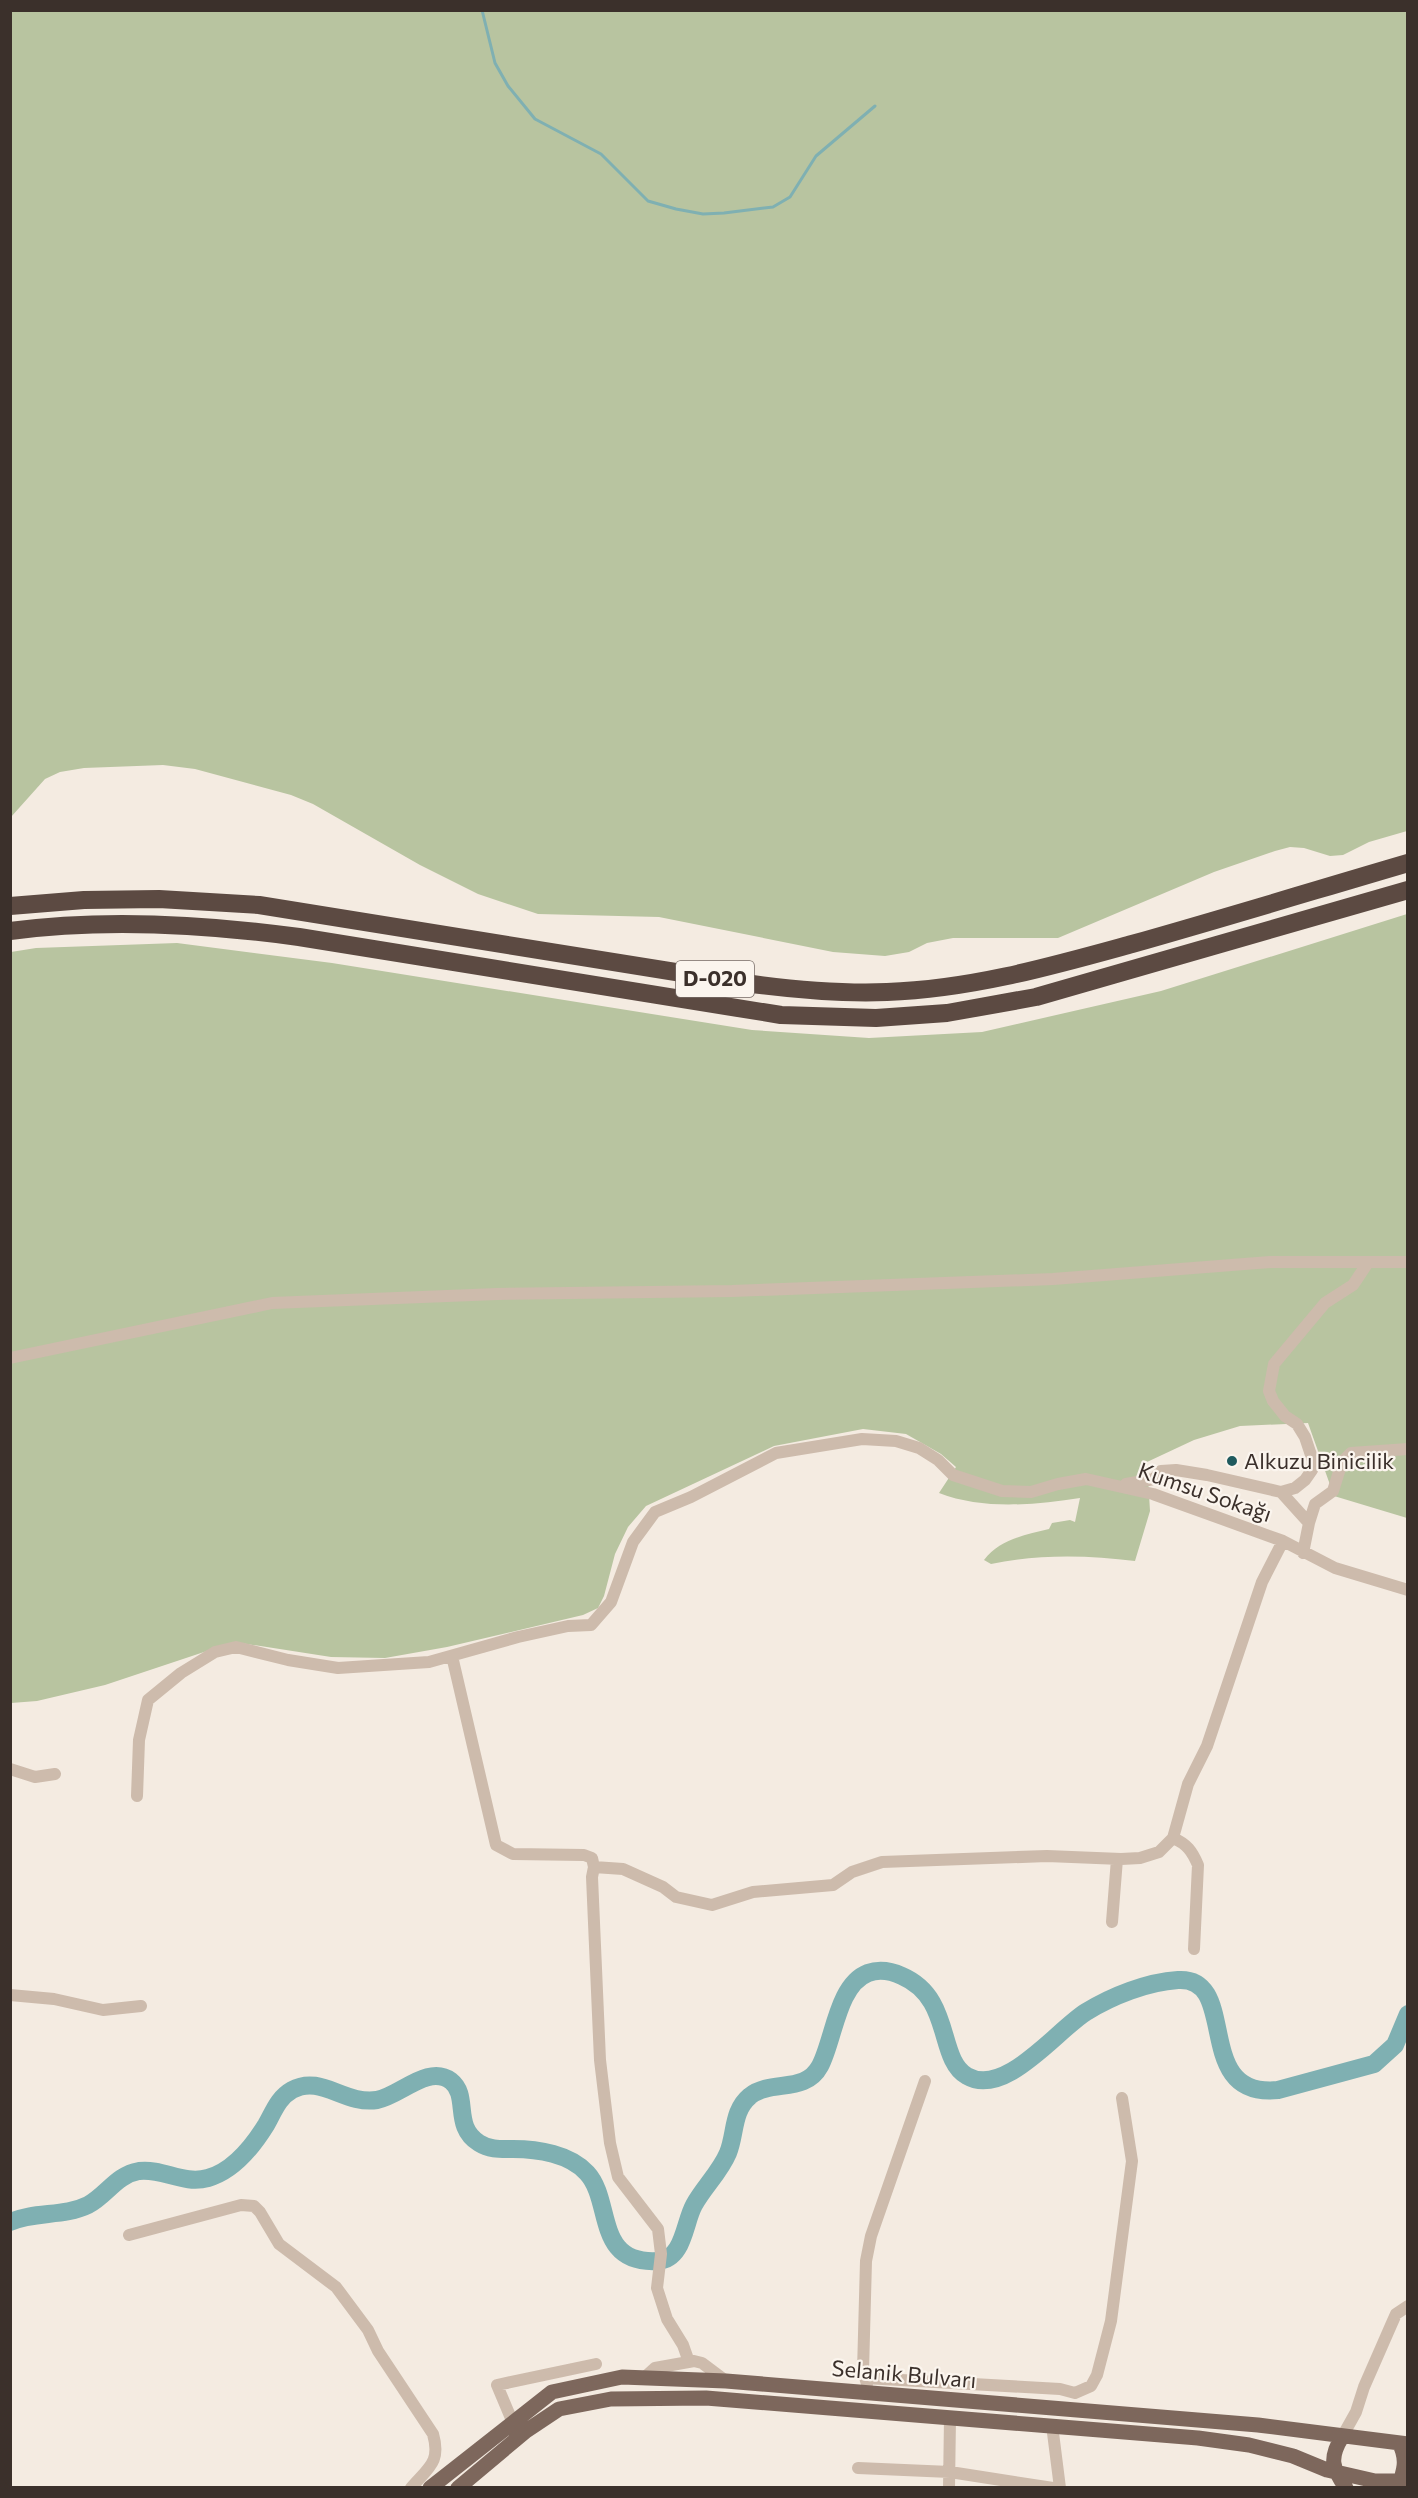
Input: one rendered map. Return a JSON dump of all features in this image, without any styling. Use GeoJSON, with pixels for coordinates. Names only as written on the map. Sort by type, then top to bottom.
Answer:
{"type":"FeatureCollection","features":[{"type":"Feature","properties":{"kind":"highway","name":"D-020"},"geometry":{"type":"LineString","coordinates":[[10,906],[43,902],[137,899],[259,905],[749,984],[810,991],[888,992],[945,987],[1021,974],[1191,927],[1407,863]]}},
{"type":"Feature","properties":{"kind":"highway","name":"D-020"},"geometry":{"type":"LineString","coordinates":[[10,931],[138,924],[237,929],[781,1015],[876,1018],[984,1008],[1036,997],[1407,890]]}},
{"type":"Feature","properties":{"kind":"main road","name":"Selanik Bulvarı"},"geometry":{"type":"LineString","coordinates":[[458,2487],[505,2439],[513,2423],[552,2391],[622,2377],[726,2381],[1258,2425],[1403,2444]]}},
{"type":"Feature","properties":{"kind":"main road"},"geometry":{"type":"LineString","coordinates":[[844,2410],[845,2391]]}},
{"type":"Feature","properties":{"kind":"main road","name":"Selanik Bulvarı"},"geometry":{"type":"LineString","coordinates":[[430,2487],[505,2439],[559,2409],[611,2399],[706,2398],[1198,2438],[1249,2445],[1293,2456],[1335,2472],[1375,2481],[1402,2483]]}},
{"type":"Feature","properties":{"kind":"main road"},"geometry":{"type":"LineString","coordinates":[[1342,2437],[1335,2448],[1335,2472],[1346,2487]]}},
{"type":"Feature","properties":{"kind":"main road"},"geometry":{"type":"LineString","coordinates":[[1402,2483],[1405,2455],[1403,2444]]}},
{"type":"Feature","properties":{"kind":"street"},"geometry":{"type":"LineString","coordinates":[[10,1358],[273,1303],[497,1294],[732,1292],[1053,1279],[1270,1262],[1407,1262]]}},
{"type":"Feature","properties":{"kind":"street"},"geometry":{"type":"LineString","coordinates":[[1281,1492],[1295,1488],[1305,1480],[1312,1470],[1313,1461],[1305,1437],[1297,1424],[1285,1416],[1273,1401],[1269,1391],[1274,1364],[1325,1303],[1353,1284],[1367,1263]]}},
{"type":"Feature","properties":{"kind":"street"},"geometry":{"type":"LineString","coordinates":[[137,1796],[139,1740],[148,1700],[181,1673],[215,1652],[236,1647],[288,1660],[338,1668],[429,1662],[518,1637],[568,1626],[591,1625],[601,1617],[611,1602],[633,1542],[655,1512],[691,1497],[776,1453],[862,1439],[896,1441],[919,1448],[938,1460],[953,1475],[1002,1491],[1030,1492],[1086,1479],[1116,1485]]}},
{"type":"Feature","properties":{"kind":"street"},"geometry":{"type":"LineString","coordinates":[[1303,1553],[1315,1504],[1333,1491],[1342,1462],[1351,1453],[1407,1449]]}},
{"type":"Feature","properties":{"kind":"street","name":"Kumsu Sokağı"},"geometry":{"type":"LineString","coordinates":[[1116,1485],[1137,1484],[1154,1479],[1161,1471],[1176,1470],[1245,1482],[1281,1492],[1309,1523]]}},
{"type":"Feature","properties":{"kind":"street","name":"Kumsu Sokağı"},"geometry":{"type":"LineString","coordinates":[[1116,1485],[1191,1506],[1283,1541],[1335,1568],[1407,1590]]}},
{"type":"Feature","properties":{"kind":"street"},"geometry":{"type":"LineString","coordinates":[[594,1868],[623,1869],[663,1887],[676,1897],[712,1905],[753,1892],[833,1885],[852,1872],[882,1862],[1047,1856],[1117,1859],[1140,1858],[1159,1852],[1173,1838],[1188,1784],[1207,1746],[1262,1582],[1283,1541]]}},
{"type":"Feature","properties":{"kind":"street"},"geometry":{"type":"LineString","coordinates":[[452,1656],[496,1845],[513,1854],[592,1858],[600,2060],[610,2143],[618,2177],[658,2229],[661,2254],[657,2288],[661,2303],[690,2362]]}},
{"type":"Feature","properties":{"kind":"street"},"geometry":{"type":"LineString","coordinates":[[10,1769],[35,1777],[55,1774]]}},
{"type":"Feature","properties":{"kind":"street"},"geometry":{"type":"LineString","coordinates":[[1173,1838],[1185,1843],[1193,1853],[1198,1865],[1194,1949]]}},
{"type":"Feature","properties":{"kind":"street"},"geometry":{"type":"LineString","coordinates":[[1112,1922],[1117,1859]]}},
{"type":"Feature","properties":{"kind":"street"},"geometry":{"type":"LineString","coordinates":[[10,1995],[54,1999],[103,2010],[141,2006]]}},
{"type":"Feature","properties":{"kind":"street"},"geometry":{"type":"LineString","coordinates":[[870,2394],[863,2372],[866,2261],[871,2236],[925,2081]]}},
{"type":"Feature","properties":{"kind":"street"},"geometry":{"type":"LineString","coordinates":[[866,2378],[1060,2389],[1075,2393],[1091,2386],[1097,2374],[1111,2321],[1132,2161],[1122,2097]]}},
{"type":"Feature","properties":{"kind":"street"},"geometry":{"type":"LineString","coordinates":[[129,2235],[241,2205],[254,2206],[279,2244],[336,2287],[368,2330],[378,2351],[433,2434],[437,2449],[435,2460],[411,2487]]}},
{"type":"Feature","properties":{"kind":"street"},"geometry":{"type":"LineString","coordinates":[[1342,2437],[1356,2412],[1364,2387],[1396,2314],[1407,2307]]}},
{"type":"Feature","properties":{"kind":"street"},"geometry":{"type":"LineString","coordinates":[[644,2378],[655,2368],[690,2362],[702,2363],[726,2381]]}},
{"type":"Feature","properties":{"kind":"street"},"geometry":{"type":"LineString","coordinates":[[513,2423],[497,2385],[596,2364]]}},
{"type":"Feature","properties":{"kind":"street"},"geometry":{"type":"LineString","coordinates":[[949,2487],[950,2418]]}},
{"type":"Feature","properties":{"kind":"street"},"geometry":{"type":"LineString","coordinates":[[1052,2425],[1060,2487]]}},
{"type":"Feature","properties":{"kind":"street"},"geometry":{"type":"LineString","coordinates":[[858,2468],[950,2472],[1053,2487]]}},
{"type":"Feature","properties":{"kind":"green space"},"geometry":{"type":"Polygon","coordinates":[[[11,10],[1407,11],[1407,831],[1369,842],[1343,855],[1330,856],[1304,848],[1290,847],[1275,851],[1214,872],[1058,938],[953,938],[927,943],[909,952],[885,956],[833,952],[659,917],[538,914],[478,894],[420,865],[313,804],[291,795],[195,769],[163,765],[84,768],[60,772],[45,779],[11,817],[11,10]]]}},
{"type":"Feature","properties":{"kind":"green space"},"geometry":{"type":"Polygon","coordinates":[[[1407,914],[1407,1518],[1334,1496],[1308,1423],[1240,1426],[1194,1440],[1147,1462],[1150,1511],[1135,1561],[1063,1556],[1026,1558],[991,1564],[984,1560],[1005,1543],[1049,1529],[1052,1523],[1070,1520],[1075,1522],[1080,1498],[1045,1503],[991,1504],[939,1493],[956,1467],[941,1454],[906,1434],[863,1429],[774,1446],[646,1506],[628,1527],[615,1554],[604,1596],[598,1608],[583,1615],[447,1647],[385,1658],[331,1657],[234,1642],[105,1685],[37,1701],[11,1703],[11,952],[36,948],[177,943],[332,963],[752,1030],[869,1038],[982,1032],[1161,991],[1407,914]]]}},
{"type":"Feature","properties":{"kind":"waterway"},"geometry":{"type":"LineString","coordinates":[[482,10],[495,63],[508,86],[535,119],[601,154],[648,201],[676,209],[703,214],[773,207],[790,197],[816,156],[875,106]]}},
{"type":"Feature","properties":{"kind":"waterway"},"geometry":{"type":"LineString","coordinates":[[10,2222],[29,2216],[79,2209],[95,2201],[124,2177],[139,2171],[199,2180],[217,2175],[234,2164],[249,2149],[283,2097],[303,2086],[323,2087],[354,2098],[377,2100],[433,2076],[451,2081],[457,2087],[466,2128],[479,2143],[496,2149],[523,2149],[553,2154],[572,2161],[580,2167],[595,2185],[614,2242],[624,2253],[638,2260],[658,2261],[667,2259],[678,2247],[694,2205],[721,2167],[728,2153],[737,2115],[744,2102],[759,2091],[797,2083],[814,2075],[825,2055],[849,1989],[858,1979],[868,1973],[881,1971],[894,1973],[918,1986],[937,2013],[951,2056],[958,2068],[967,2076],[982,2080],[998,2078],[1014,2070],[1096,2006],[1118,1995],[1166,1981],[1178,1980],[1197,1984],[1208,1997],[1225,2058],[1235,2076],[1251,2088],[1278,2090],[1374,2064],[1395,2045],[1408,2014]]}},
{"type":"Feature","properties":{"kind":"place","name":"Alkuzu Binicilik"},"geometry":{"type":"Point","coordinates":[1232,1461]}}]}
